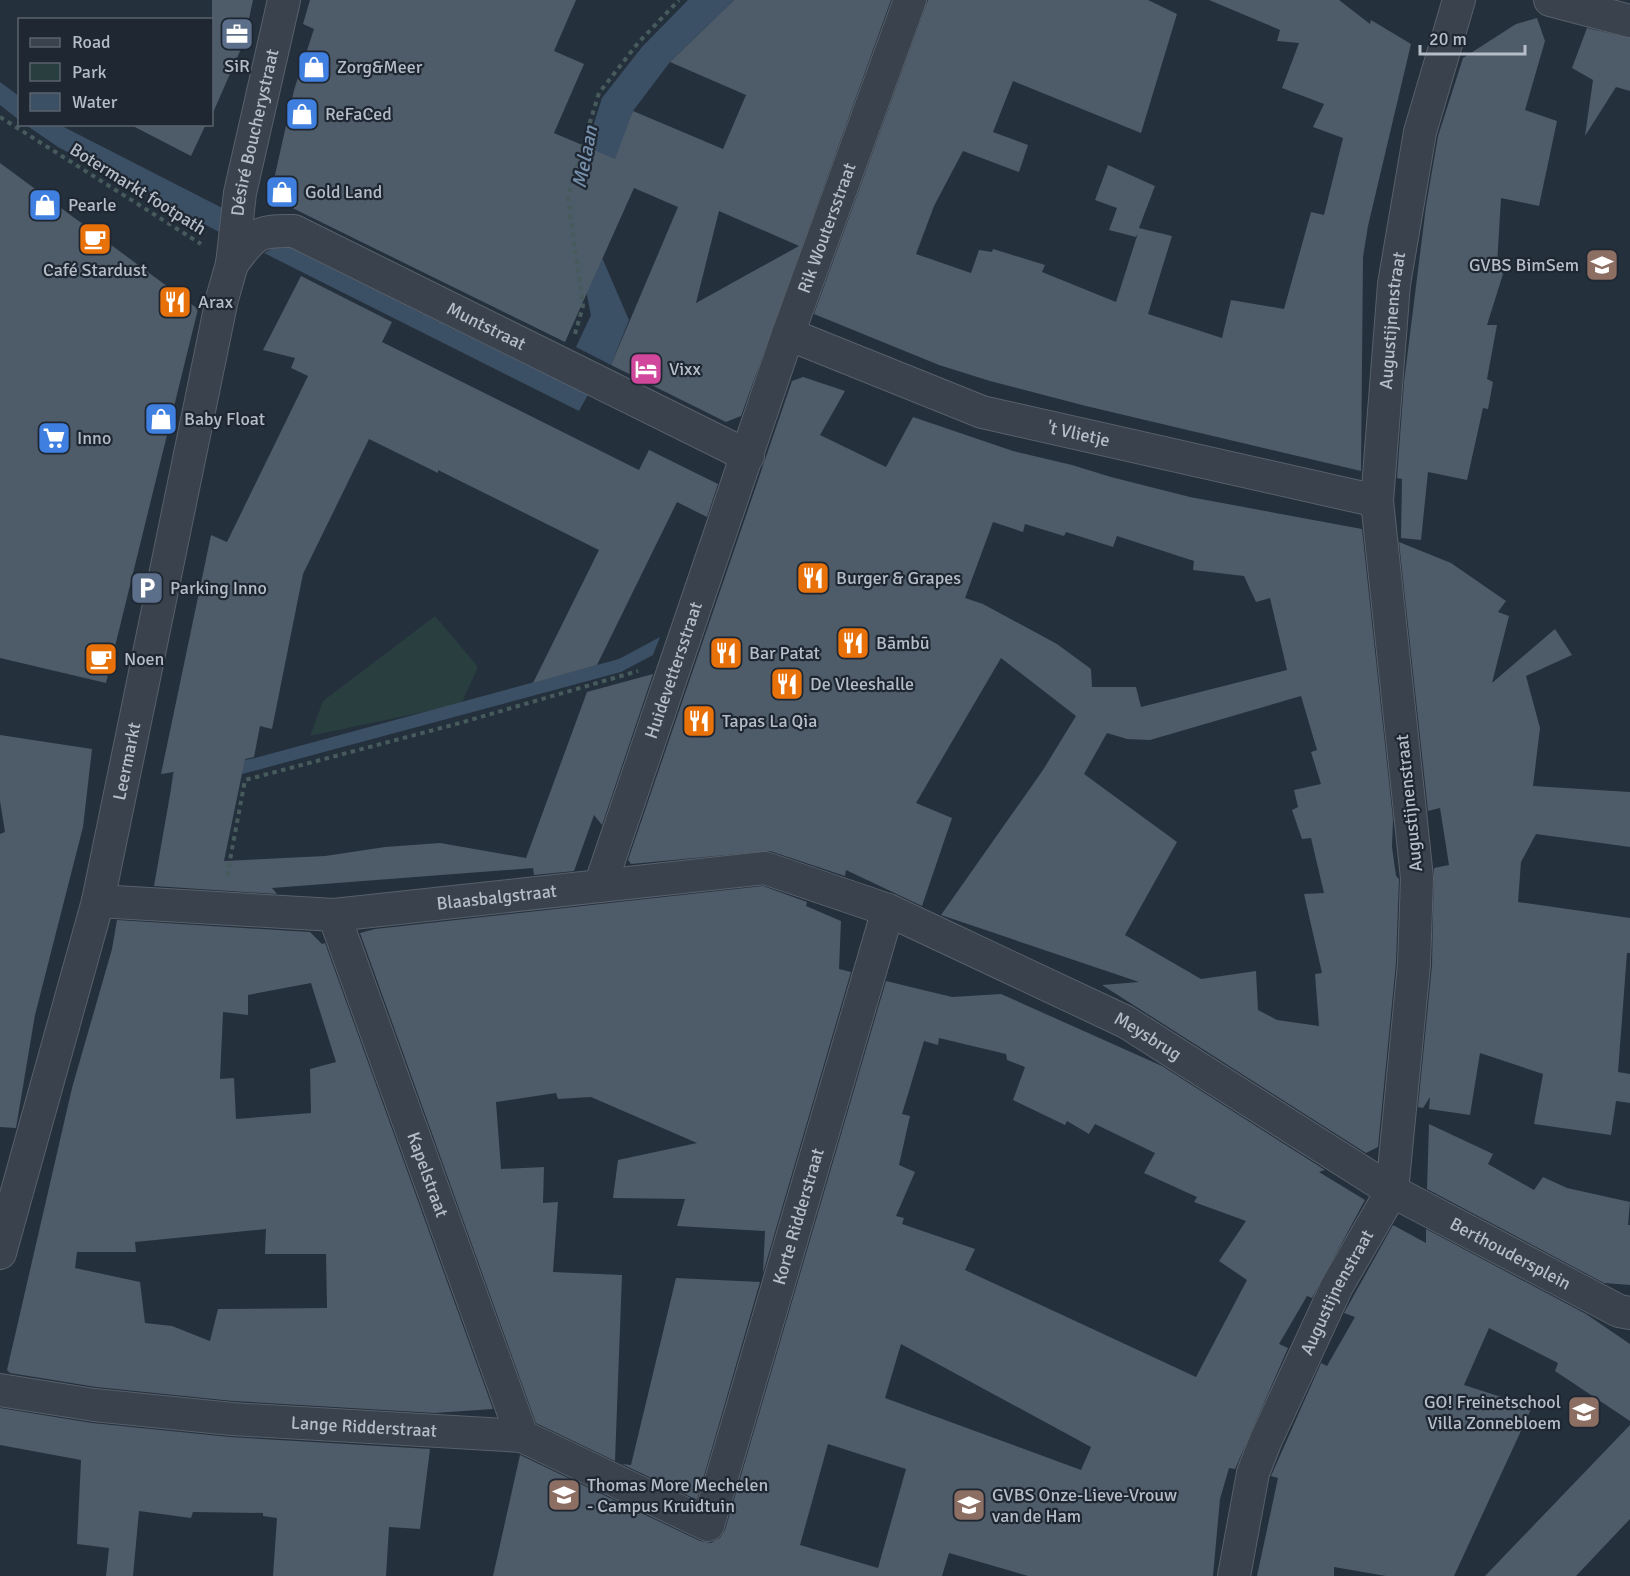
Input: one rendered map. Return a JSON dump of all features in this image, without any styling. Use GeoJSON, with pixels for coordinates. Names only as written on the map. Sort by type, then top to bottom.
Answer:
{"type":"FeatureCollection","features":[{"type":"Feature","properties":{"kind":"street","name":"Désiré Boucherystraat"},"geometry":{"type":"LineString","coordinates":[[232,264],[240,193],[284,0]]}},
{"type":"Feature","properties":{"kind":"street","name":"Rik Woutersstraat"},"geometry":{"type":"LineString","coordinates":[[748,456],[788,334],[910,0]]}},
{"type":"Feature","properties":{"kind":"street"},"geometry":{"type":"LineString","coordinates":[[1550,0],[1630,21]]}},
{"type":"Feature","properties":{"kind":"street","name":"Augustijnenstraat"},"geometry":{"type":"LineString","coordinates":[[1234,1576],[1253,1473],[1265,1442],[1337,1286],[1392,1191],[1414,964],[1417,878],[1377,501],[1394,284],[1420,132],[1461,1]]}},
{"type":"Feature","properties":{"kind":"street","name":"Muntstraat"},"geometry":{"type":"LineString","coordinates":[[232,264],[246,245],[266,230],[294,231],[748,456]]}},
{"type":"Feature","properties":{"kind":"street","name":"Leermarkt"},"geometry":{"type":"LineString","coordinates":[[0,1253],[98,901],[222,299],[232,264]]}},
{"type":"Feature","properties":{"kind":"street","name":"'t Vlietje"},"geometry":{"type":"LineString","coordinates":[[788,334],[982,412],[1377,501]]}},
{"type":"Feature","properties":{"kind":"street","name":"Huidevettersstraat"},"geometry":{"type":"LineString","coordinates":[[600,886],[748,456]]}},
{"type":"Feature","properties":{"kind":"street","name":"Blaasbalgstraat"},"geometry":{"type":"LineString","coordinates":[[98,901],[334,915],[765,868],[888,910]]}},
{"type":"Feature","properties":{"kind":"street","name":"Meysbrug"},"geometry":{"type":"LineString","coordinates":[[888,910],[1126,1022],[1392,1191]]}},
{"type":"Feature","properties":{"kind":"street","name":"Korte Ridderstraat"},"geometry":{"type":"LineString","coordinates":[[708,1525],[888,910]]}},
{"type":"Feature","properties":{"kind":"street","name":"Kapelstraat"},"geometry":{"type":"LineString","coordinates":[[334,915],[522,1436]]}},
{"type":"Feature","properties":{"kind":"street","name":"Berthoudersplein"},"geometry":{"type":"LineString","coordinates":[[1392,1191],[1619,1311],[1630,1313]]}},
{"type":"Feature","properties":{"kind":"street","name":"Lange Ridderstraat"},"geometry":{"type":"LineString","coordinates":[[0,1390],[94,1405],[232,1419],[522,1436],[708,1525]]}},
{"type":"Feature","properties":{"kind":"path"},"geometry":{"type":"LineString","coordinates":[[561,363],[577,332],[583,306],[568,197],[599,93],[638,43],[679,0]]}},
{"type":"Feature","properties":{"kind":"path","name":"Botermarkt footpath"},"geometry":{"type":"LineString","coordinates":[[0,117],[232,264]]}},
{"type":"Feature","properties":{"kind":"path"},"geometry":{"type":"LineString","coordinates":[[222,908],[245,780],[460,723],[678,657]]}},
{"type":"Feature","properties":{"kind":"green space"},"geometry":{"type":"Polygon","coordinates":[[[435,616],[478,667],[461,704],[310,736],[323,701],[435,616]]]}},
{"type":"Feature","properties":{"kind":"water","name":"Melaan"},"geometry":{"type":"Polygon","coordinates":[[[688,0],[734,0],[670,62],[633,111],[600,253],[629,320],[611,365],[576,347],[591,315],[579,257],[577,177],[602,98],[642,47],[688,0]]]}},
{"type":"Feature","properties":{"kind":"water"},"geometry":{"type":"Polygon","coordinates":[[[0,82],[18,95],[18,119],[0,105],[0,82]]]}},
{"type":"Feature","properties":{"kind":"water"},"geometry":{"type":"Polygon","coordinates":[[[27,126],[62,126],[234,214],[223,234],[58,147],[27,126]]]}},
{"type":"Feature","properties":{"kind":"water"},"geometry":{"type":"Polygon","coordinates":[[[292,244],[590,391],[579,411],[264,253],[275,247],[292,244]]]}},
{"type":"Feature","properties":{"kind":"water"},"geometry":{"type":"Polygon","coordinates":[[[660,637],[653,655],[621,672],[235,776],[171,789],[173,773],[255,758],[619,659],[660,637]]]}},
{"type":"Feature","properties":{"kind":"building"},"geometry":{"type":"Polygon","coordinates":[[[212,0],[253,0],[244,42],[213,113],[213,18],[212,0]]]}},
{"type":"Feature","properties":{"kind":"building"},"geometry":{"type":"Polygon","coordinates":[[[310,0],[576,0],[554,51],[584,64],[554,133],[615,159],[633,111],[723,149],[746,95],[670,62],[734,0],[891,0],[741,416],[726,422],[611,365],[678,207],[634,188],[565,342],[270,197],[294,90],[314,29],[303,24],[310,0]],[[719,211],[696,303],[799,246],[719,211]]]}},
{"type":"Feature","properties":{"kind":"building"},"geometry":{"type":"Polygon","coordinates":[[[928,0],[1148,0],[1177,14],[1141,133],[1013,81],[993,132],[1028,145],[1019,172],[963,151],[934,206],[916,254],[971,273],[979,250],[992,252],[993,249],[1045,265],[1042,272],[1116,302],[1138,233],[1136,237],[1109,230],[1117,208],[1095,200],[1108,165],[1155,186],[1139,228],[1172,236],[1148,314],[1222,338],[1231,300],[1284,309],[1311,212],[1324,215],[1343,138],[1313,127],[1324,104],[1282,88],[1299,43],[1277,41],[1280,30],[1209,0],[1339,0],[1370,24],[1371,20],[1411,44],[1368,226],[1363,257],[1361,471],[990,381],[939,365],[814,314],[928,0]]]}},
{"type":"Feature","properties":{"kind":"building"},"geometry":{"type":"Polygon","coordinates":[[[1537,18],[1545,41],[1525,110],[1557,121],[1539,206],[1501,198],[1497,265],[1503,274],[1487,325],[1497,325],[1487,379],[1493,382],[1488,409],[1483,408],[1467,480],[1428,472],[1421,540],[1401,538],[1402,479],[1397,478],[1404,382],[1426,206],[1438,136],[1463,58],[1516,24],[1537,18]]]}},
{"type":"Feature","properties":{"kind":"building"},"geometry":{"type":"Polygon","coordinates":[[[1587,28],[1630,38],[1630,91],[1616,87],[1585,136],[1593,80],[1572,68],[1587,28]]]}},
{"type":"Feature","properties":{"kind":"building"},"geometry":{"type":"Polygon","coordinates":[[[133,126],[205,126],[191,156],[133,126]]]}},
{"type":"Feature","properties":{"kind":"building"},"geometry":{"type":"Polygon","coordinates":[[[0,163],[198,309],[106,683],[0,658],[0,163]]]}},
{"type":"Feature","properties":{"kind":"building"},"geometry":{"type":"Polygon","coordinates":[[[301,276],[392,322],[382,342],[639,470],[649,450],[718,484],[707,517],[677,502],[597,665],[533,683],[599,550],[438,470],[438,473],[369,439],[303,574],[272,729],[260,726],[254,757],[245,759],[224,861],[325,856],[385,847],[440,843],[526,858],[587,692],[653,674],[602,825],[594,815],[574,871],[534,875],[533,868],[272,888],[277,894],[154,886],[174,772],[161,774],[211,535],[227,542],[308,376],[291,368],[295,358],[263,350],[301,276]]]}},
{"type":"Feature","properties":{"kind":"building"},"geometry":{"type":"Polygon","coordinates":[[[803,377],[845,391],[820,435],[886,467],[913,417],[1013,451],[1190,497],[1362,529],[1393,819],[1392,847],[1396,876],[1399,879],[1396,963],[1378,1147],[1366,1153],[1102,985],[1139,982],[941,915],[1043,770],[1076,716],[1001,658],[916,803],[952,818],[922,906],[846,870],[845,876],[770,851],[631,864],[628,860],[792,381],[803,377]],[[993,522],[965,598],[983,604],[1057,644],[1091,669],[1092,687],[1136,687],[1141,707],[1287,670],[1270,598],[1256,602],[1244,576],[1193,570],[1194,561],[1117,536],[1113,547],[1066,532],[1064,536],[1025,524],[1023,532],[993,522]],[[1301,696],[1150,740],[1127,739],[1107,733],[1084,774],[1177,842],[1125,935],[1201,979],[1256,971],[1258,1010],[1277,1020],[1319,1026],[1315,974],[1322,973],[1304,894],[1324,893],[1311,838],[1302,839],[1292,810],[1298,807],[1294,790],[1321,784],[1311,752],[1317,750],[1301,696]]]}},
{"type":"Feature","properties":{"kind":"building"},"geometry":{"type":"Polygon","coordinates":[[[1399,542],[1451,563],[1506,601],[1498,612],[1509,616],[1492,683],[1555,629],[1572,655],[1526,676],[1540,728],[1533,786],[1630,792],[1630,847],[1536,834],[1521,862],[1518,902],[1630,918],[1630,953],[1627,953],[1618,1072],[1630,1074],[1630,1103],[1616,1101],[1611,1135],[1534,1124],[1543,1074],[1480,1053],[1470,1115],[1429,1109],[1430,1097],[1423,1108],[1418,1107],[1432,965],[1434,868],[1449,865],[1440,808],[1428,811],[1399,542]]]}},
{"type":"Feature","properties":{"kind":"building"},"geometry":{"type":"Polygon","coordinates":[[[0,735],[92,749],[83,827],[35,1015],[16,1128],[0,1127],[0,834],[5,832],[0,801],[0,735]]]}},
{"type":"Feature","properties":{"kind":"building"},"geometry":{"type":"Polygon","coordinates":[[[763,886],[807,902],[806,906],[841,921],[839,969],[851,972],[763,1273],[765,1231],[677,1226],[685,1199],[613,1198],[618,1160],[697,1143],[591,1097],[558,1099],[556,1093],[496,1102],[501,1169],[544,1167],[543,1203],[558,1202],[553,1272],[622,1275],[615,1461],[536,1423],[360,933],[375,929],[763,886]]]}},
{"type":"Feature","properties":{"kind":"building"},"geometry":{"type":"Polygon","coordinates":[[[117,920],[310,932],[322,944],[325,943],[493,1409],[435,1413],[233,1401],[96,1387],[10,1373],[7,1370],[72,1088],[112,949],[117,920]],[[311,983],[248,995],[248,1015],[223,1012],[220,1079],[234,1078],[236,1119],[311,1113],[310,1069],[336,1062],[311,983]],[[266,1229],[135,1242],[136,1252],[77,1252],[75,1268],[140,1282],[145,1323],[172,1326],[210,1341],[218,1309],[327,1308],[326,1254],[265,1254],[266,1229]]]}},
{"type":"Feature","properties":{"kind":"building"},"geometry":{"type":"Polygon","coordinates":[[[886,981],[952,997],[1001,994],[1162,1066],[1325,1170],[1319,1172],[1365,1200],[1312,1298],[1307,1296],[1279,1344],[1288,1348],[1235,1469],[1229,1468],[1220,1499],[1213,1576],[1028,1576],[949,1553],[942,1576],[493,1576],[520,1455],[700,1541],[711,1543],[720,1538],[725,1530],[886,981]],[[939,1038],[938,1045],[924,1041],[902,1114],[910,1116],[899,1165],[915,1172],[896,1216],[904,1218],[902,1224],[975,1249],[965,1270],[1196,1377],[1247,1280],[1219,1261],[1246,1221],[1194,1202],[1197,1197],[1144,1173],[1155,1153],[1095,1124],[1089,1134],[1067,1121],[1065,1125],[1013,1100],[1025,1067],[1007,1060],[1006,1054],[939,1038]],[[901,1344],[885,1398],[1081,1470],[1091,1447],[901,1344]],[[828,1444],[800,1545],[878,1568],[906,1469],[828,1444]]]}},
{"type":"Feature","properties":{"kind":"building"},"geometry":{"type":"Polygon","coordinates":[[[1429,1124],[1493,1154],[1488,1164],[1534,1190],[1543,1177],[1567,1188],[1630,1202],[1628,1225],[1630,1225],[1630,1285],[1604,1283],[1427,1189],[1429,1124]]]}},
{"type":"Feature","properties":{"kind":"building"},"geometry":{"type":"Polygon","coordinates":[[[1393,1225],[1426,1243],[1426,1229],[1586,1314],[1630,1344],[1630,1421],[1555,1371],[1558,1363],[1489,1328],[1464,1385],[1532,1407],[1454,1576],[1386,1576],[1334,1567],[1334,1576],[1257,1576],[1278,1478],[1271,1476],[1321,1363],[1327,1366],[1355,1317],[1344,1313],[1393,1225]]]}},
{"type":"Feature","properties":{"kind":"building"},"geometry":{"type":"Polygon","coordinates":[[[676,1278],[760,1282],[697,1500],[622,1464],[631,1465],[676,1278]]]}},
{"type":"Feature","properties":{"kind":"building"},"geometry":{"type":"Polygon","coordinates":[[[0,1408],[92,1423],[230,1437],[430,1449],[420,1529],[389,1527],[386,1576],[273,1576],[277,1518],[263,1516],[263,1513],[193,1512],[191,1518],[139,1511],[133,1576],[106,1576],[109,1548],[77,1544],[81,1460],[0,1445],[0,1408]]]}},
{"type":"Feature","properties":{"kind":"building"},"geometry":{"type":"Polygon","coordinates":[[[1630,1425],[1630,1519],[1576,1576],[1485,1576],[1630,1425]]]}},
{"type":"Feature","properties":{"kind":"place","name":"SiR"},"geometry":{"type":"Point","coordinates":[237,34]}},
{"type":"Feature","properties":{"kind":"place","name":"Zorg&Meer"},"geometry":{"type":"Point","coordinates":[314,67]}},
{"type":"Feature","properties":{"kind":"place","name":"ReFaCed"},"geometry":{"type":"Point","coordinates":[302,114]}},
{"type":"Feature","properties":{"kind":"place","name":"Gold Land"},"geometry":{"type":"Point","coordinates":[282,192]}},
{"type":"Feature","properties":{"kind":"place","name":"Pearle"},"geometry":{"type":"Point","coordinates":[45,205]}},
{"type":"Feature","properties":{"kind":"place","name":"Café Stardust"},"geometry":{"type":"Point","coordinates":[95,239]}},
{"type":"Feature","properties":{"kind":"place","name":"GVBS BimSem"},"geometry":{"type":"Point","coordinates":[1602,265]}},
{"type":"Feature","properties":{"kind":"place","name":"Arax"},"geometry":{"type":"Point","coordinates":[175,302]}},
{"type":"Feature","properties":{"kind":"place","name":"Vixx"},"geometry":{"type":"Point","coordinates":[646,369]}},
{"type":"Feature","properties":{"kind":"place","name":"Baby Float"},"geometry":{"type":"Point","coordinates":[161,419]}},
{"type":"Feature","properties":{"kind":"place","name":"Inno"},"geometry":{"type":"Point","coordinates":[54,438]}},
{"type":"Feature","properties":{"kind":"place","name":"Burger & Grapes"},"geometry":{"type":"Point","coordinates":[813,578]}},
{"type":"Feature","properties":{"kind":"place","name":"Parking Inno"},"geometry":{"type":"Point","coordinates":[147,588]}},
{"type":"Feature","properties":{"kind":"place","name":"Bāmbū"},"geometry":{"type":"Point","coordinates":[853,643]}},
{"type":"Feature","properties":{"kind":"place","name":"Bar Patat"},"geometry":{"type":"Point","coordinates":[726,653]}},
{"type":"Feature","properties":{"kind":"place","name":"Noen"},"geometry":{"type":"Point","coordinates":[101,659]}},
{"type":"Feature","properties":{"kind":"place","name":"De Vleeshalle"},"geometry":{"type":"Point","coordinates":[787,684]}},
{"type":"Feature","properties":{"kind":"place","name":"Tapas La Qia"},"geometry":{"type":"Point","coordinates":[699,721]}},
{"type":"Feature","properties":{"kind":"place","name":"GO! Freinetschool Villa Zonnebloem"},"geometry":{"type":"Point","coordinates":[1584,1412]}},
{"type":"Feature","properties":{"kind":"place","name":"Thomas More Mechelen - Campus Kruidtuin"},"geometry":{"type":"Point","coordinates":[564,1495]}},
{"type":"Feature","properties":{"kind":"place","name":"GVBS Onze-Lieve-Vrouw van de Ham"},"geometry":{"type":"Point","coordinates":[969,1505]}}]}
